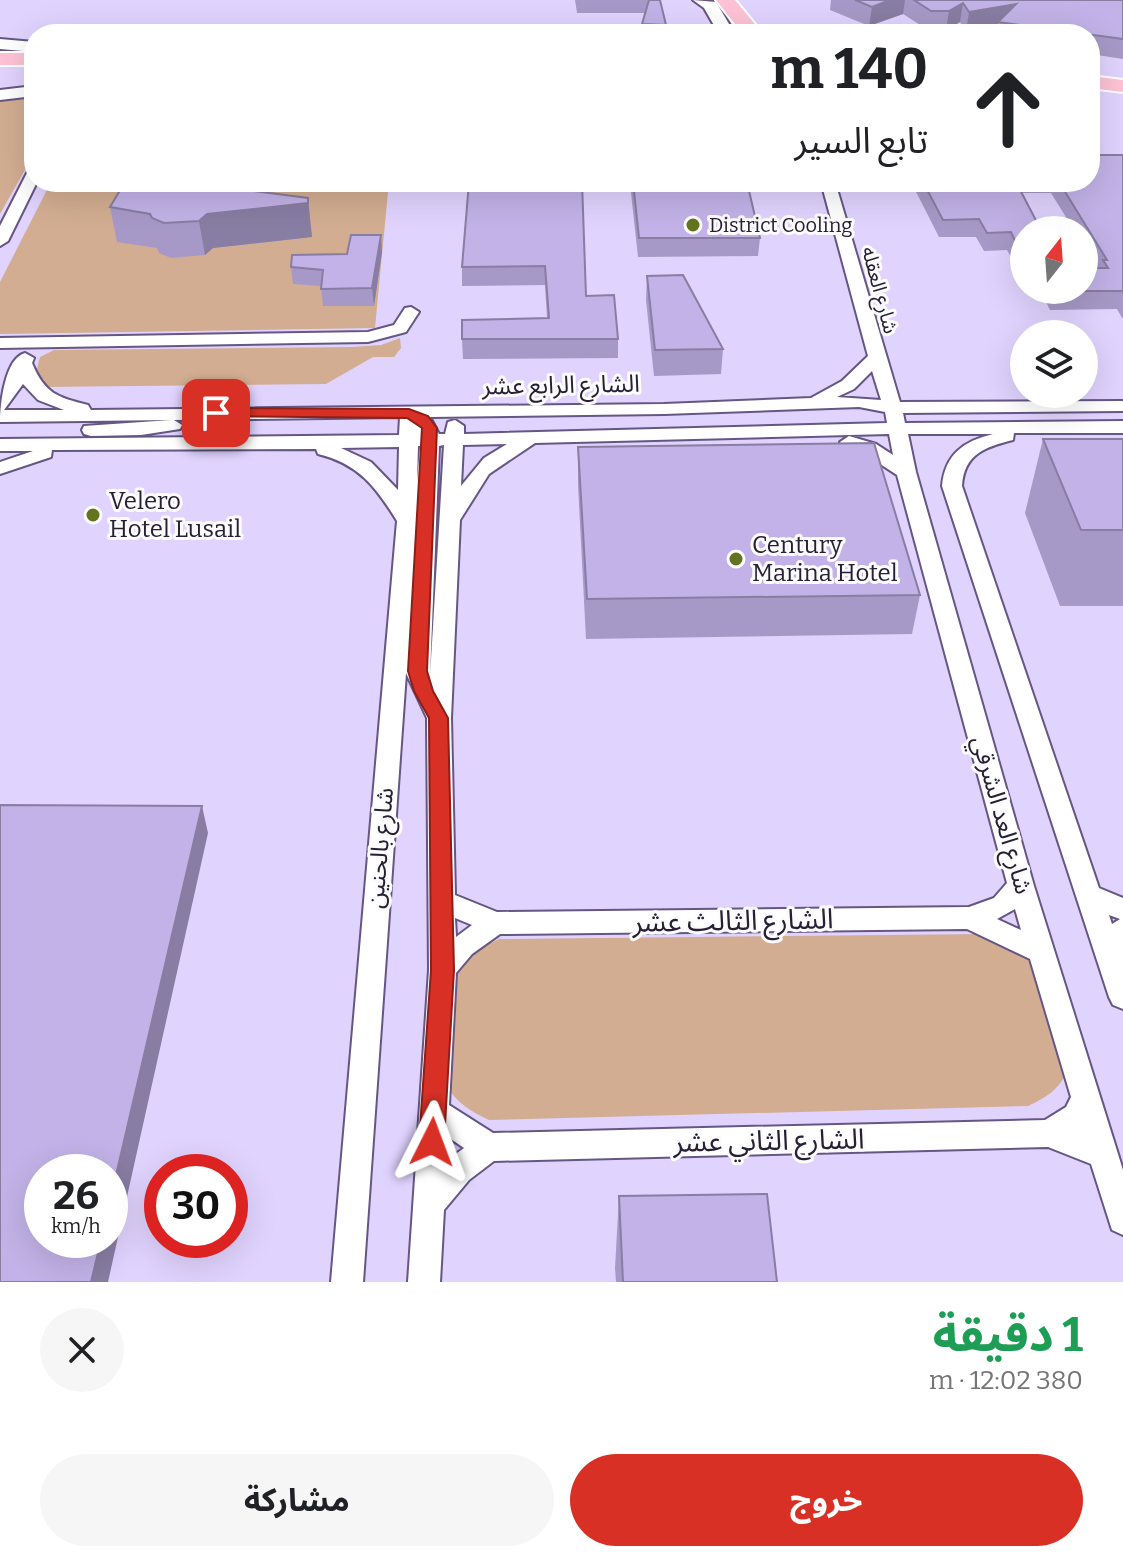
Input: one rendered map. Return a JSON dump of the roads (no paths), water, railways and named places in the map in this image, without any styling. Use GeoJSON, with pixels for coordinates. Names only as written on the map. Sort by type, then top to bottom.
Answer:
{"type":"FeatureCollection","features":[{"type":"Feature","properties":{"kind":"main road"},"geometry":{"type":"LineString","coordinates":[[725,0],[745,24]]}},
{"type":"Feature","properties":{"kind":"main road"},"geometry":{"type":"LineString","coordinates":[[760,14],[768,24]]}},
{"type":"Feature","properties":{"kind":"main road"},"geometry":{"type":"LineString","coordinates":[[0,59],[24,53]]}},
{"type":"Feature","properties":{"kind":"main road"},"geometry":{"type":"LineString","coordinates":[[0,85],[24,76]]}},
{"type":"Feature","properties":{"kind":"main road"},"geometry":{"type":"LineString","coordinates":[[1100,76],[1123,79]]}},
{"type":"Feature","properties":{"kind":"main road"},"geometry":{"type":"LineString","coordinates":[[1100,83],[1123,86]]}},
{"type":"Feature","properties":{"kind":"street"},"geometry":{"type":"LineString","coordinates":[[701,0],[710,5],[724,24]]}},
{"type":"Feature","properties":{"kind":"street"},"geometry":{"type":"LineString","coordinates":[[0,49],[24,51]]}},
{"type":"Feature","properties":{"kind":"street"},"geometry":{"type":"LineString","coordinates":[[0,85],[24,87]]}},
{"type":"Feature","properties":{"kind":"street"},"geometry":{"type":"LineString","coordinates":[[0,241],[24,192]]}},
{"type":"Feature","properties":{"kind":"street","name":"شارع العقله"},"geometry":{"type":"LineString","coordinates":[[831,192],[876,358],[893,408]]}},
{"type":"Feature","properties":{"kind":"street"},"geometry":{"type":"LineString","coordinates":[[0,343],[368,337],[395,332],[406,324],[403,312]]}},
{"type":"Feature","properties":{"kind":"street"},"geometry":{"type":"LineString","coordinates":[[26,342],[24,364],[28,381],[37,392],[102,414]]}},
{"type":"Feature","properties":{"kind":"street"},"geometry":{"type":"LineString","coordinates":[[809,403],[848,385],[876,358],[921,408],[941,418],[983,428]]}},
{"type":"Feature","properties":{"kind":"street"},"geometry":{"type":"LineString","coordinates":[[0,406],[24,364]]}},
{"type":"Feature","properties":{"kind":"street","name":"الشارع الرابع عشر"},"geometry":{"type":"LineString","coordinates":[[431,429],[604,422],[664,409],[809,403],[859,402],[893,408],[1010,407]]}},
{"type":"Feature","properties":{"kind":"street","name":"الشارع الرابع عشر"},"geometry":{"type":"LineString","coordinates":[[1098,406],[1123,406]]}},
{"type":"Feature","properties":{"kind":"street","name":"شارع العد الشرقي"},"geometry":{"type":"LineString","coordinates":[[893,408],[906,472],[1021,886],[1123,1220]]}},
{"type":"Feature","properties":{"kind":"street"},"geometry":{"type":"LineString","coordinates":[[0,416],[216,413],[535,438],[773,431],[899,437],[941,418],[1011,408]]}},
{"type":"Feature","properties":{"kind":"street"},"geometry":{"type":"LineString","coordinates":[[0,432],[141,429],[183,423],[216,413]]}},
{"type":"Feature","properties":{"kind":"street"},"geometry":{"type":"LineString","coordinates":[[921,429],[1123,427]]}},
{"type":"Feature","properties":{"kind":"street"},"geometry":{"type":"LineString","coordinates":[[1041,428],[973,445],[962,452],[951,471],[952,486],[1088,894],[1115,939],[1123,997]]}},
{"type":"Feature","properties":{"kind":"street"},"geometry":{"type":"LineString","coordinates":[[0,445],[280,444],[431,429]]}},
{"type":"Feature","properties":{"kind":"street"},"geometry":{"type":"LineString","coordinates":[[198,445],[245,433],[274,430],[431,429]]}},
{"type":"Feature","properties":{"kind":"street"},"geometry":{"type":"LineString","coordinates":[[424,1282],[443,970],[439,718],[451,523],[431,429]]}},
{"type":"Feature","properties":{"kind":"street"},"geometry":{"type":"LineString","coordinates":[[431,429],[417,671],[439,718]]}},
{"type":"Feature","properties":{"kind":"street","name":"شارع بالحنين"},"geometry":{"type":"LineString","coordinates":[[347,1282],[407,522],[431,429]]}},
{"type":"Feature","properties":{"kind":"street"},"geometry":{"type":"LineString","coordinates":[[773,431],[857,444],[906,472]]}},
{"type":"Feature","properties":{"kind":"street"},"geometry":{"type":"LineString","coordinates":[[451,523],[480,469],[505,451],[535,438]]}},
{"type":"Feature","properties":{"kind":"street"},"geometry":{"type":"LineString","coordinates":[[280,444],[332,451],[365,463],[384,481],[407,522]]}},
{"type":"Feature","properties":{"kind":"street"},"geometry":{"type":"LineString","coordinates":[[0,468],[76,445]]}},
{"type":"Feature","properties":{"kind":"street","name":"الشارع الثالث عشر"},"geometry":{"type":"LineString","coordinates":[[442,901],[495,923],[970,918],[1003,905],[1021,886]]}},
{"type":"Feature","properties":{"kind":"street"},"geometry":{"type":"LineString","coordinates":[[1088,894],[1123,910]]}},
{"type":"Feature","properties":{"kind":"street","name":"الشارع الثالث عشر"},"geometry":{"type":"LineString","coordinates":[[970,918],[1041,952]]}},
{"type":"Feature","properties":{"kind":"street"},"geometry":{"type":"LineString","coordinates":[[443,970],[463,946],[495,923]]}},
{"type":"Feature","properties":{"kind":"street"},"geometry":{"type":"LineString","coordinates":[[1049,1133],[1076,1116],[1086,1098]]}},
{"type":"Feature","properties":{"kind":"street"},"geometry":{"type":"LineString","coordinates":[[429,1204],[458,1170],[489,1147],[433,1111]]}},
{"type":"Feature","properties":{"kind":"street","name":"الشارع الثاني عشر"},"geometry":{"type":"LineString","coordinates":[[489,1147],[1049,1133],[1103,1155]]}},
{"type":"Feature","properties":{"kind":"place","name":"District Cooling"},"geometry":{"type":"Point","coordinates":[693,225]}},
{"type":"Feature","properties":{"kind":"place","name":"Velero Hotel Lusail"},"geometry":{"type":"Point","coordinates":[93,515]}},
{"type":"Feature","properties":{"kind":"place","name":"Century Marina Hotel"},"geometry":{"type":"Point","coordinates":[736,559]}}]}
